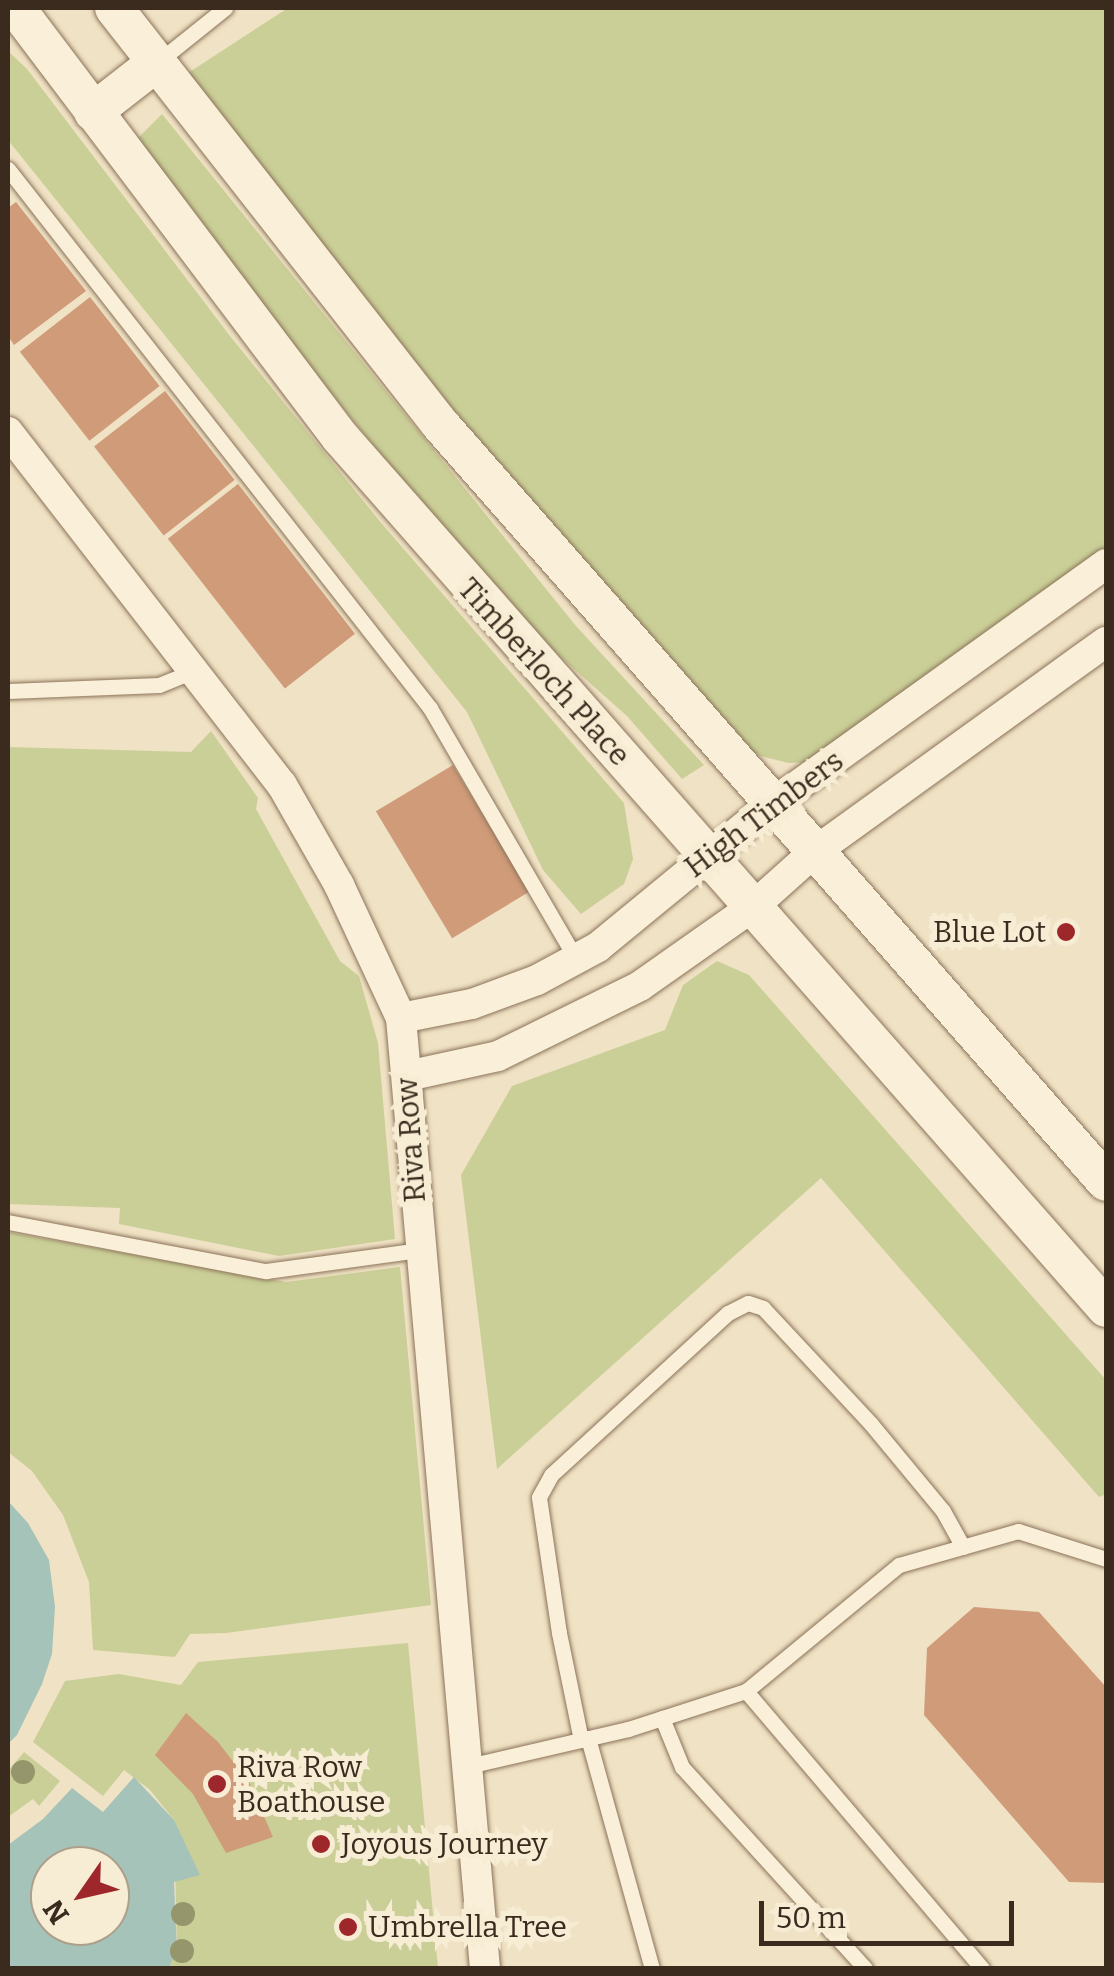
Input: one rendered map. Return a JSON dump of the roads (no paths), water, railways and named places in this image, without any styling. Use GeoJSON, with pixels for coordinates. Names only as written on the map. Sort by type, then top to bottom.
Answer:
{"type":"FeatureCollection","features":[{"type":"Feature","properties":{"kind":"street","name":"Timberloch Place"},"geometry":{"type":"LineString","coordinates":[[16,8],[340,438],[1106,1308]]}},
{"type":"Feature","properties":{"kind":"street"},"geometry":{"type":"LineString","coordinates":[[114,8],[439,423],[813,854],[1106,1182]]}},
{"type":"Feature","properties":{"kind":"street"},"geometry":{"type":"LineString","coordinates":[[92,112],[156,63]]}},
{"type":"Feature","properties":{"kind":"street","name":"Riva Row"},"geometry":{"type":"LineString","coordinates":[[8,432],[282,785],[339,885],[401,1018],[485,1968]]}},
{"type":"Feature","properties":{"kind":"street","name":"High Timbers"},"geometry":{"type":"LineString","coordinates":[[401,1018],[472,1004],[537,980],[576,959],[772,804],[1106,564]]}},
{"type":"Feature","properties":{"kind":"street","name":"High Timbers"},"geometry":{"type":"LineString","coordinates":[[407,1076],[498,1056],[640,986],[754,906],[813,854],[1106,642]]}},
{"type":"Feature","properties":{"kind":"lane"},"geometry":{"type":"LineString","coordinates":[[156,63],[225,8]]}},
{"type":"Feature","properties":{"kind":"lane"},"geometry":{"type":"LineString","coordinates":[[8,169],[430,708],[576,959]]}},
{"type":"Feature","properties":{"kind":"lane"},"geometry":{"type":"LineString","coordinates":[[8,691],[160,685],[193,671]]}},
{"type":"Feature","properties":{"kind":"lane"},"geometry":{"type":"LineString","coordinates":[[8,1222],[266,1271],[419,1250]]}},
{"type":"Feature","properties":{"kind":"lane"},"geometry":{"type":"LineString","coordinates":[[652,1968],[584,1739],[559,1632],[540,1497],[551,1476],[728,1313],[748,1304],[762,1308],[871,1424],[943,1511],[963,1547]]}},
{"type":"Feature","properties":{"kind":"lane"},"geometry":{"type":"LineString","coordinates":[[468,1766],[584,1739],[746,1692],[900,1564],[1018,1531],[1106,1560]]}},
{"type":"Feature","properties":{"kind":"lane"},"geometry":{"type":"LineString","coordinates":[[746,1692],[982,1968]]}},
{"type":"Feature","properties":{"kind":"lane"},"geometry":{"type":"LineString","coordinates":[[662,1718],[682,1767],[865,1968]]}},
{"type":"Feature","properties":{"kind":"water"},"geometry":{"type":"Polygon","coordinates":[[[8,1501],[28,1523],[49,1560],[55,1607],[52,1654],[42,1684],[17,1735],[8,1744],[8,1501]]]}},
{"type":"Feature","properties":{"kind":"water"},"geometry":{"type":"Polygon","coordinates":[[[134,1777],[174,1820],[200,1875],[174,1882],[177,1950],[169,1968],[8,1968],[8,1845],[43,1819],[72,1788],[103,1812],[134,1777]]]}},
{"type":"Feature","properties":{"kind":"place","name":"Blue Lot"},"geometry":{"type":"Point","coordinates":[1066,932]}},
{"type":"Feature","properties":{"kind":"place","name":"Riva Row Boathouse"},"geometry":{"type":"Point","coordinates":[217,1784]}},
{"type":"Feature","properties":{"kind":"place","name":"Joyous Journey"},"geometry":{"type":"Point","coordinates":[321,1844]}},
{"type":"Feature","properties":{"kind":"place","name":"Umbrella Tree"},"geometry":{"type":"Point","coordinates":[348,1927]}}]}
